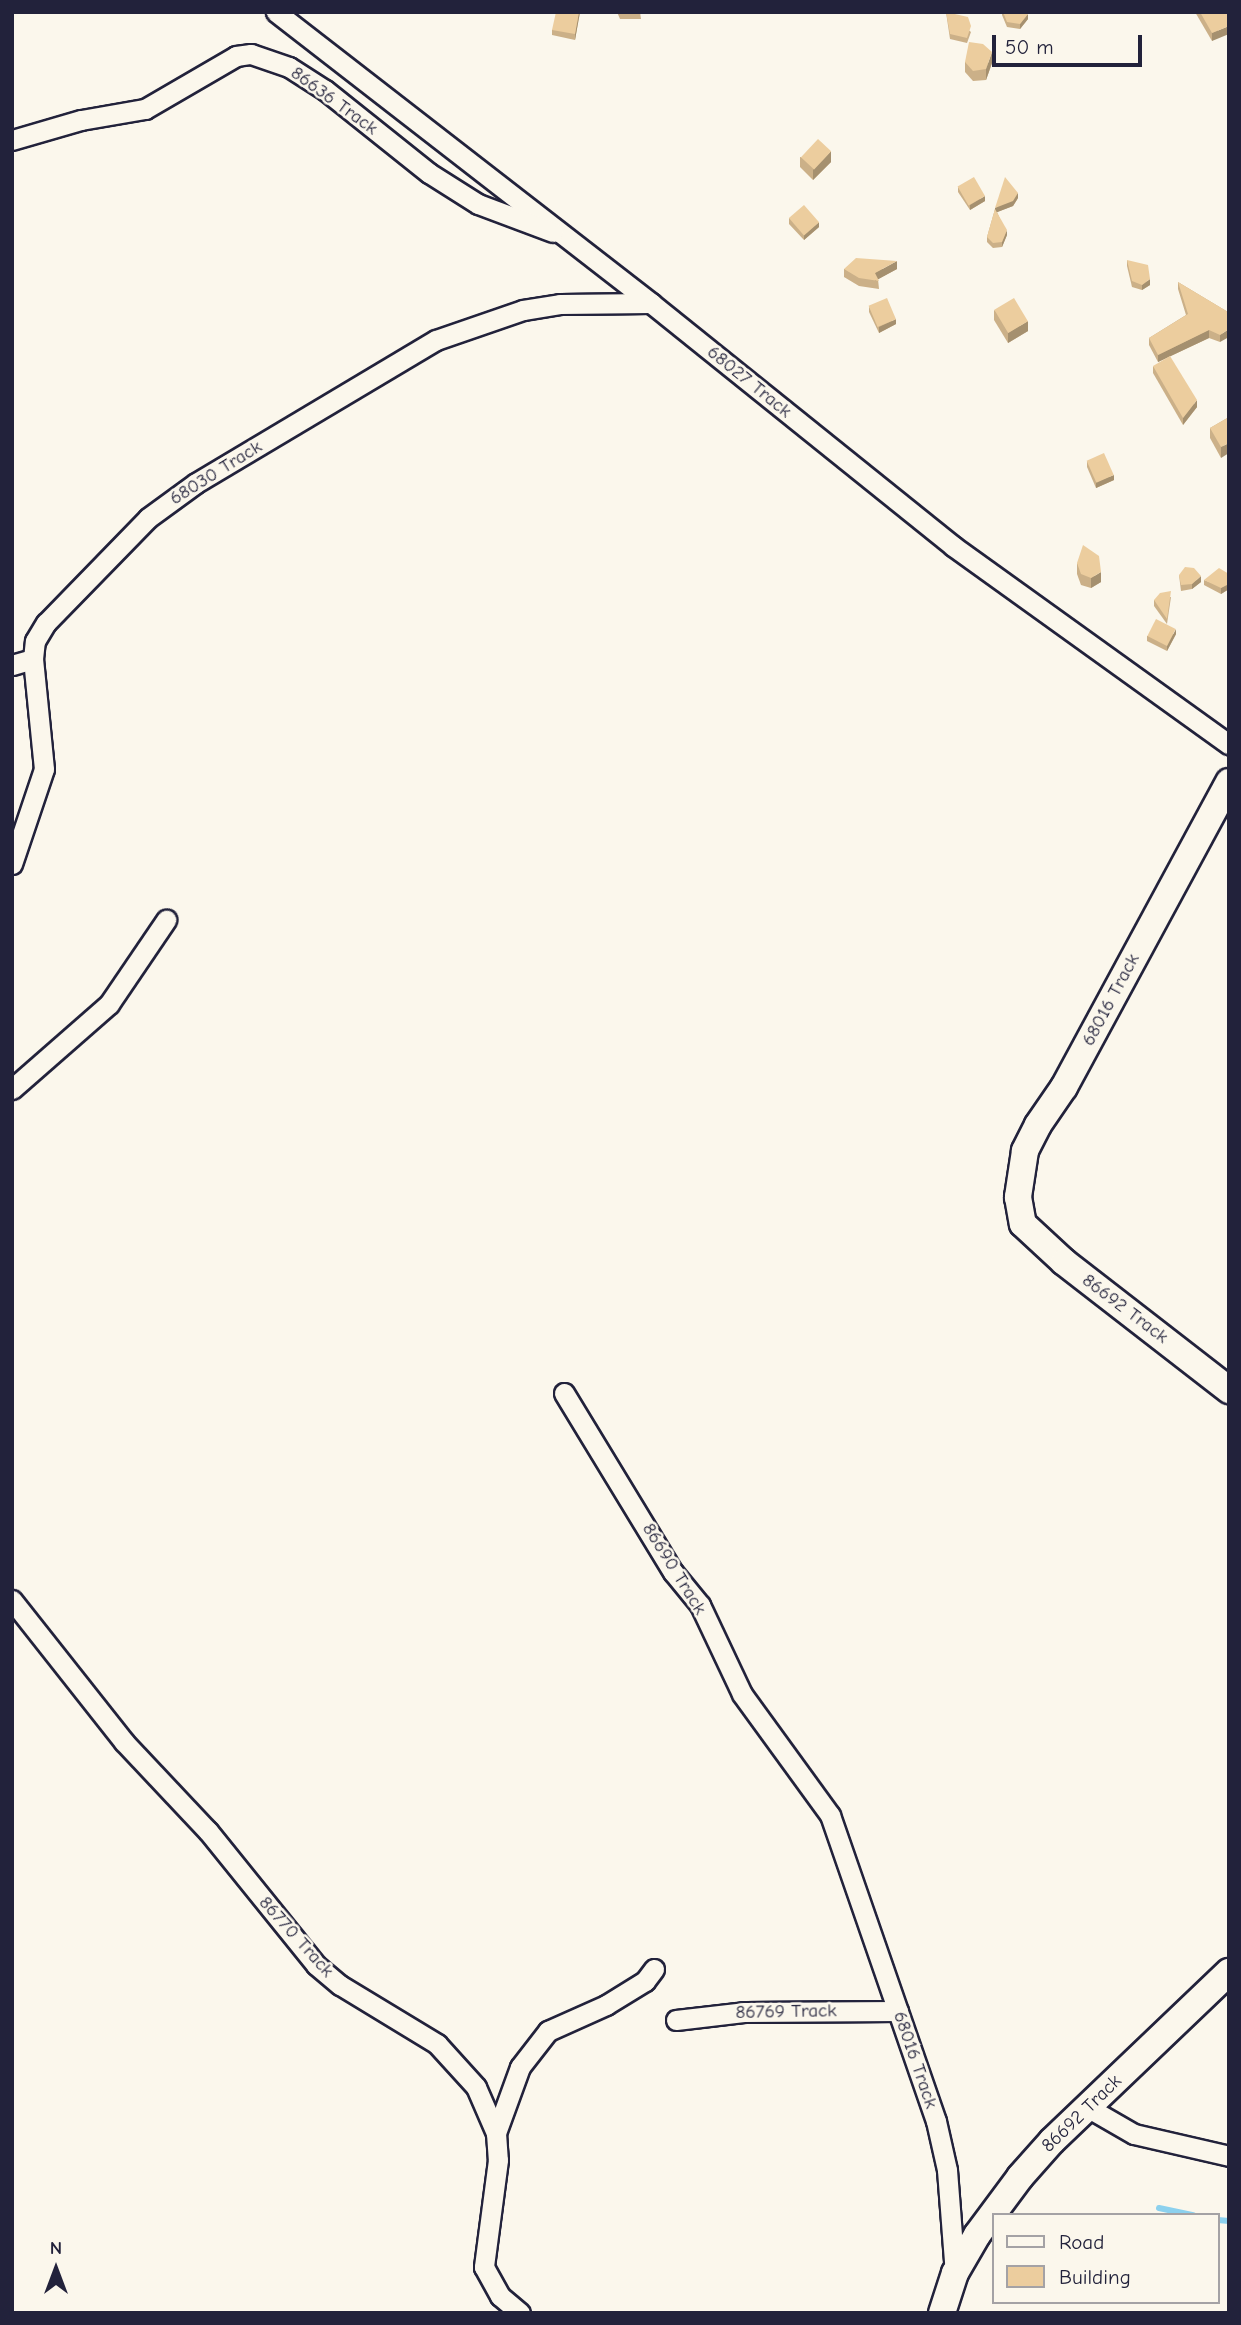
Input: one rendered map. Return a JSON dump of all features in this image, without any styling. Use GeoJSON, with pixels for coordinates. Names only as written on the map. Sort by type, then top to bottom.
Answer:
{"type":"FeatureCollection","features":[{"type":"Feature","properties":{"kind":"street","name":"68027 Track"},"geometry":{"type":"LineString","coordinates":[[276,12],[651,303],[953,545],[1229,744]]}},
{"type":"Feature","properties":{"kind":"street","name":"86636 Track"},"geometry":{"type":"LineString","coordinates":[[12,140],[81,120],[145,109],[236,56],[258,56],[289,67],[325,90],[429,173],[478,204],[564,236]]}},
{"type":"Feature","properties":{"kind":"street","name":"68030 Track"},"geometry":{"type":"LineString","coordinates":[[12,864],[44,769],[33,659],[35,640],[46,622],[148,518],[195,482],[436,340],[523,310],[560,304],[651,303]]}},
{"type":"Feature","properties":{"kind":"street"},"geometry":{"type":"LineString","coordinates":[[12,665],[33,659]]}},
{"type":"Feature","properties":{"kind":"street","name":"68016 Track"},"geometry":{"type":"LineString","coordinates":[[1023,1224],[1018,1197],[1026,1151],[1229,782]]}},
{"type":"Feature","properties":{"kind":"street"},"geometry":{"type":"LineString","coordinates":[[12,1089],[109,1004],[166,920]]}},
{"type":"Feature","properties":{"kind":"street","name":"86692 Track"},"geometry":{"type":"LineString","coordinates":[[1023,1224],[1065,1262],[1229,1390]]}},
{"type":"Feature","properties":{"kind":"street","name":"86690 Track"},"geometry":{"type":"LineString","coordinates":[[564,1393],[673,1573],[700,1605],[742,1693],[830,1815]]}},
{"type":"Feature","properties":{"kind":"street","name":"86770 Track"},"geometry":{"type":"LineString","coordinates":[[12,1600],[124,1742],[208,1830],[316,1965],[340,1984],[437,2044],[477,2087],[496,2133],[496,2190],[484,2267],[494,2289],[520,2313]]}},
{"type":"Feature","properties":{"kind":"street","name":"68016 Track"},"geometry":{"type":"LineString","coordinates":[[830,1815],[943,2145],[955,2273],[942,2313]]}},
{"type":"Feature","properties":{"kind":"street"},"geometry":{"type":"LineString","coordinates":[[496,2133],[520,2067],[548,2031],[606,2005],[645,1981],[654,1969]]}},
{"type":"Feature","properties":{"kind":"street","name":"86692 Track"},"geometry":{"type":"LineString","coordinates":[[993,2213],[1020,2177],[1087,2107],[1229,1972]]}},
{"type":"Feature","properties":{"kind":"street","name":"86769 Track"},"geometry":{"type":"LineString","coordinates":[[676,2020],[744,2012],[898,2011]]}},
{"type":"Feature","properties":{"kind":"street"},"geometry":{"type":"LineString","coordinates":[[1087,2107],[1134,2134],[1229,2156]]}},
{"type":"Feature","properties":{"kind":"street","name":"86692 Track"},"geometry":{"type":"LineString","coordinates":[[955,2273],[992,2215]]}},
{"type":"Feature","properties":{"kind":"building"},"geometry":{"type":"Polygon","coordinates":[[[556,12],[579,12],[575,34],[552,30],[556,12]]]}},
{"type":"Feature","properties":{"kind":"building"},"geometry":{"type":"Polygon","coordinates":[[[619,12],[640,12],[641,13],[620,14],[619,12]]]}},
{"type":"Feature","properties":{"kind":"building"},"geometry":{"type":"Polygon","coordinates":[[[946,12],[968,17],[971,26],[967,38],[950,34],[946,12]]]}},
{"type":"Feature","properties":{"kind":"building"},"geometry":{"type":"Polygon","coordinates":[[[1003,12],[1028,14],[1020,24],[1007,22],[1003,12]]]}},
{"type":"Feature","properties":{"kind":"building"},"geometry":{"type":"Polygon","coordinates":[[[1200,12],[1229,12],[1229,26],[1212,33],[1200,12]]]}},
{"type":"Feature","properties":{"kind":"building"},"geometry":{"type":"Polygon","coordinates":[[[969,42],[983,44],[992,52],[986,69],[973,71],[965,62],[969,42]]]}},
{"type":"Feature","properties":{"kind":"building"},"geometry":{"type":"Polygon","coordinates":[[[818,139],[831,151],[814,170],[801,157],[818,139]]]}},
{"type":"Feature","properties":{"kind":"building"},"geometry":{"type":"Polygon","coordinates":[[[974,177],[985,196],[969,206],[958,186],[974,177]]]}},
{"type":"Feature","properties":{"kind":"building"},"geometry":{"type":"Polygon","coordinates":[[[1005,177],[1018,193],[1013,201],[995,208],[1005,177]]]}},
{"type":"Feature","properties":{"kind":"building"},"geometry":{"type":"Polygon","coordinates":[[[804,205],[819,222],[804,235],[789,218],[804,205]]]}},
{"type":"Feature","properties":{"kind":"building"},"geometry":{"type":"Polygon","coordinates":[[[995,209],[1007,230],[1002,242],[993,243],[987,237],[995,209]]]}},
{"type":"Feature","properties":{"kind":"building"},"geometry":{"type":"Polygon","coordinates":[[[856,258],[897,261],[875,273],[879,281],[859,278],[844,269],[856,258]]]}},
{"type":"Feature","properties":{"kind":"building"},"geometry":{"type":"Polygon","coordinates":[[[1127,260],[1148,265],[1150,279],[1142,285],[1132,281],[1127,260]]]}},
{"type":"Feature","properties":{"kind":"building"},"geometry":{"type":"Polygon","coordinates":[[[1178,282],[1228,312],[1229,329],[1220,335],[1209,330],[1158,355],[1149,338],[1188,314],[1178,282]]]}},
{"type":"Feature","properties":{"kind":"building"},"geometry":{"type":"Polygon","coordinates":[[[887,298],[896,319],[878,327],[869,306],[887,298]]]}},
{"type":"Feature","properties":{"kind":"building"},"geometry":{"type":"Polygon","coordinates":[[[1014,298],[1028,321],[1008,333],[994,310],[1014,298]]]}},
{"type":"Feature","properties":{"kind":"building"},"geometry":{"type":"Polygon","coordinates":[[[1170,356],[1197,400],[1183,418],[1153,366],[1170,356]]]}},
{"type":"Feature","properties":{"kind":"building"},"geometry":{"type":"Polygon","coordinates":[[[1229,417],[1229,443],[1221,447],[1210,428],[1229,417]]]}},
{"type":"Feature","properties":{"kind":"building"},"geometry":{"type":"Polygon","coordinates":[[[1104,453],[1114,475],[1096,483],[1087,461],[1104,453]]]}},
{"type":"Feature","properties":{"kind":"building"},"geometry":{"type":"Polygon","coordinates":[[[1083,545],[1099,556],[1101,572],[1091,578],[1081,574],[1077,563],[1083,545]]]}},
{"type":"Feature","properties":{"kind":"building"},"geometry":{"type":"Polygon","coordinates":[[[1185,567],[1194,568],[1201,576],[1192,584],[1181,585],[1179,575],[1185,567]]]}},
{"type":"Feature","properties":{"kind":"building"},"geometry":{"type":"Polygon","coordinates":[[[1219,568],[1229,574],[1229,584],[1221,588],[1204,580],[1219,568]]]}},
{"type":"Feature","properties":{"kind":"building"},"geometry":{"type":"Polygon","coordinates":[[[1171,591],[1167,619],[1154,600],[1160,593],[1171,591]]]}},
{"type":"Feature","properties":{"kind":"building"},"geometry":{"type":"Polygon","coordinates":[[[1156,619],[1176,629],[1167,646],[1147,636],[1156,619]]]}},
{"type":"Feature","properties":{"kind":"waterway"},"geometry":{"type":"LineString","coordinates":[[1159,2208],[1183,2213]]}},
{"type":"Feature","properties":{"kind":"waterway"},"geometry":{"type":"LineString","coordinates":[[1220,2220],[1229,2221]]}}]}
